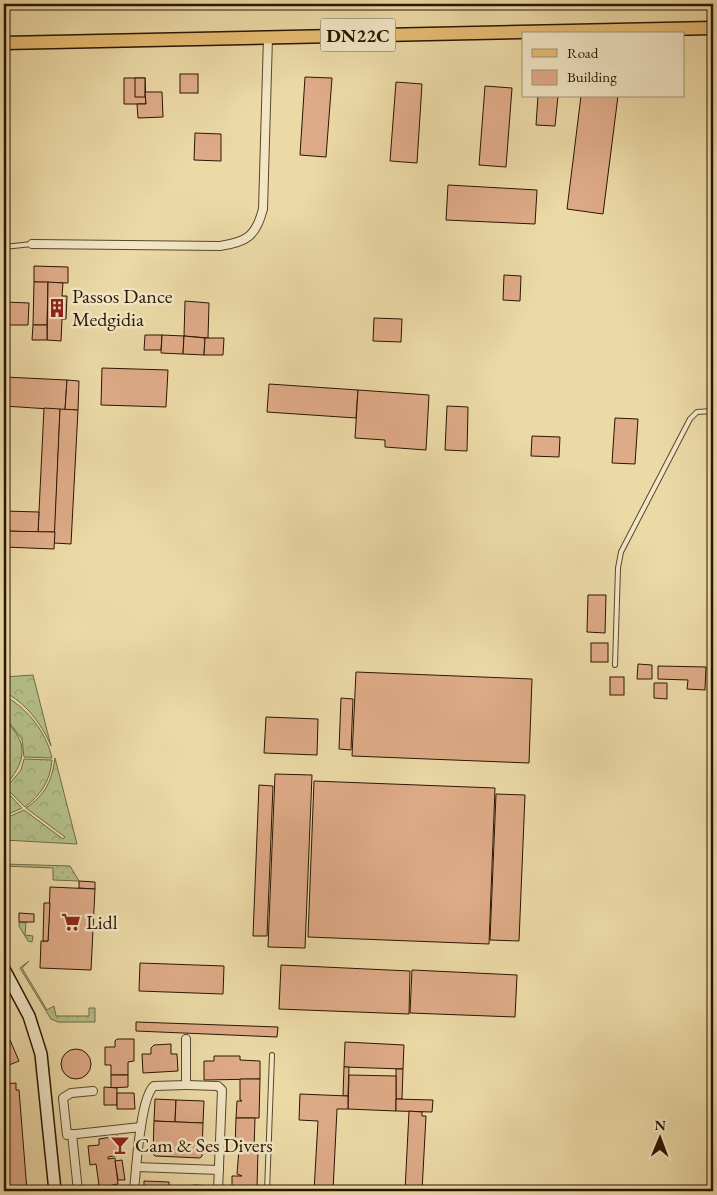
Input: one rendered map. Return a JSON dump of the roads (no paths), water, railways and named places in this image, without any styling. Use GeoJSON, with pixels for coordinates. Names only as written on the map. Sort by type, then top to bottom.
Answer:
{"type":"FeatureCollection","features":[{"type":"Feature","properties":{"kind":"main road","name":"DN22C"},"geometry":{"type":"LineString","coordinates":[[4,43],[713,28]]}},
{"type":"Feature","properties":{"kind":"main road"},"geometry":{"type":"LineString","coordinates":[[4,969],[29,1016],[42,1054],[56,1191]]}},
{"type":"Feature","properties":{"kind":"street"},"geometry":{"type":"LineString","coordinates":[[32,244],[220,246],[237,244],[247,239],[259,226],[263,209],[268,37]]}},
{"type":"Feature","properties":{"kind":"street"},"geometry":{"type":"LineString","coordinates":[[186,1039],[186,1085]]}},
{"type":"Feature","properties":{"kind":"street"},"geometry":{"type":"LineString","coordinates":[[134,1191],[141,1127],[151,1089],[158,1085],[186,1085],[218,1086],[222,1090],[218,1191]]}},
{"type":"Feature","properties":{"kind":"street"},"geometry":{"type":"LineString","coordinates":[[92,1090],[71,1092],[63,1098],[67,1135],[141,1127]]}},
{"type":"Feature","properties":{"kind":"street"},"geometry":{"type":"LineString","coordinates":[[72,1134],[78,1191]]}},
{"type":"Feature","properties":{"kind":"street"},"geometry":{"type":"LineString","coordinates":[[136,1167],[219,1170]]}},
{"type":"Feature","properties":{"kind":"lane"},"geometry":{"type":"LineString","coordinates":[[4,248],[32,244]]}},
{"type":"Feature","properties":{"kind":"lane"},"geometry":{"type":"LineString","coordinates":[[615,665],[618,568],[621,552],[690,419],[697,412],[713,411]]}},
{"type":"Feature","properties":{"kind":"lane"},"geometry":{"type":"LineString","coordinates":[[267,1191],[272,1056]]}},
{"type":"Feature","properties":{"kind":"place","name":"Passos Dance Medgidia"},"geometry":{"type":"Point","coordinates":[57,308]}},
{"type":"Feature","properties":{"kind":"place","name":"Lidl"},"geometry":{"type":"Point","coordinates":[71,922]}},
{"type":"Feature","properties":{"kind":"place","name":"Cam & Ses Divers"},"geometry":{"type":"Point","coordinates":[120,1145]}}]}
